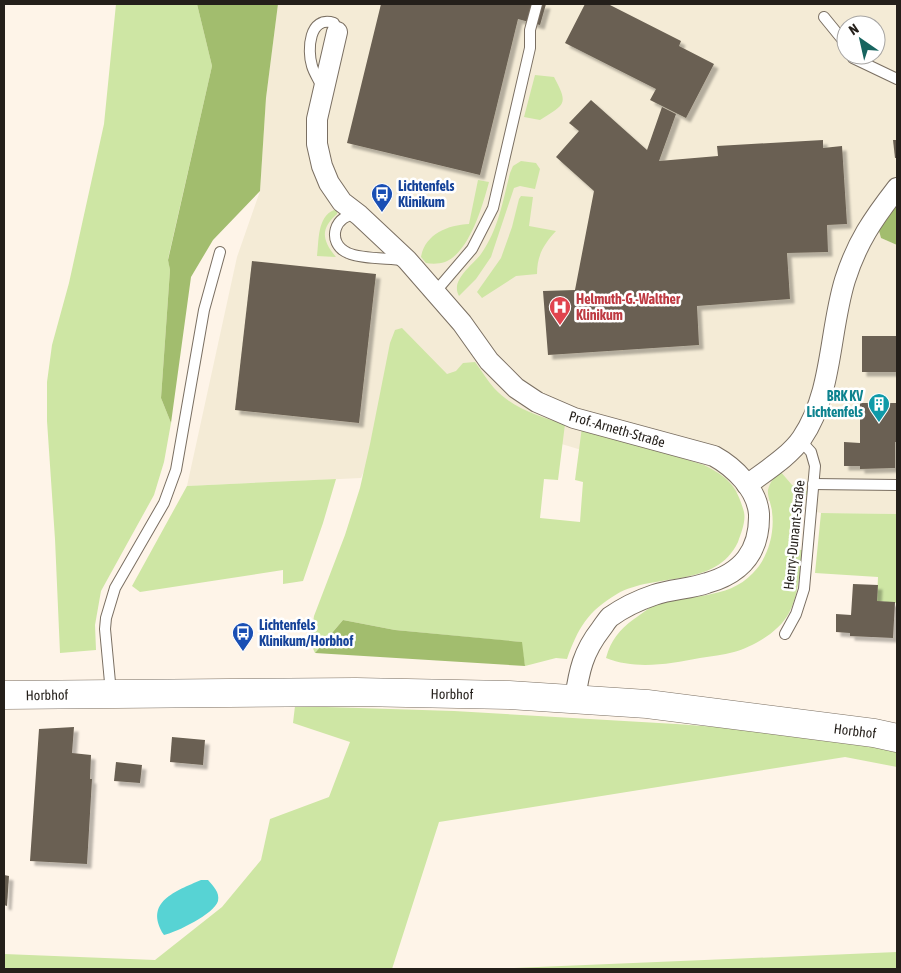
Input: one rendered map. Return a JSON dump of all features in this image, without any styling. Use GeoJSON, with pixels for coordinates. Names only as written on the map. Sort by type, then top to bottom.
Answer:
{"type":"FeatureCollection","features":[{"type":"Feature","properties":{"kind":"main road","name":"Horbhof"},"geometry":{"type":"LineString","coordinates":[[4,695],[356,692],[509,695],[647,704],[874,733],[897,738]]}},
{"type":"Feature","properties":{"kind":"street","name":"Prof.-Arneth-Straße"},"geometry":{"type":"LineString","coordinates":[[337,32],[318,119],[317,144],[322,166],[329,183],[342,202],[359,215],[407,260],[462,323],[489,361],[516,388],[536,402],[574,418],[714,456],[728,464],[738,473],[747,485],[758,510],[759,522],[755,546],[747,560],[730,574],[706,584],[680,588],[640,600],[609,618],[590,642],[580,667],[575,699]]}},
{"type":"Feature","properties":{"kind":"street"},"geometry":{"type":"LineString","coordinates":[[747,485],[779,460],[800,440],[811,423],[823,390],[844,281],[861,239],[872,220],[897,188]]}},
{"type":"Feature","properties":{"kind":"lane"},"geometry":{"type":"LineString","coordinates":[[436,291],[472,249],[493,208],[530,48],[530,30],[537,4]]}},
{"type":"Feature","properties":{"kind":"lane"},"geometry":{"type":"LineString","coordinates":[[824,17],[836,32]]}},
{"type":"Feature","properties":{"kind":"lane"},"geometry":{"type":"LineString","coordinates":[[868,65],[897,79]]}},
{"type":"Feature","properties":{"kind":"lane"},"geometry":{"type":"LineString","coordinates":[[359,215],[351,214],[341,220],[335,230],[335,240],[340,248],[348,254],[407,260]]}},
{"type":"Feature","properties":{"kind":"lane"},"geometry":{"type":"LineString","coordinates":[[111,694],[105,629],[106,618],[115,588],[164,503],[176,470],[204,310],[220,252]]}},
{"type":"Feature","properties":{"kind":"lane","name":"Henry-Dunant-Straße"},"geometry":{"type":"LineString","coordinates":[[785,634],[796,614],[804,589],[815,466],[811,452],[800,440]]}},
{"type":"Feature","properties":{"kind":"lane"},"geometry":{"type":"LineString","coordinates":[[813,484],[897,485]]}},
{"type":"Feature","properties":{"kind":"shaded area","name":"Helmuth-G.-Walther Klinikum"},"geometry":{"type":"Polygon","coordinates":[[[278,4],[897,4],[897,204],[881,238],[897,245],[897,514],[821,513],[788,506],[625,463],[397,395],[361,478],[187,486],[237,257],[260,191],[266,98],[278,4]]]}},
{"type":"Feature","properties":{"kind":"green space"},"geometry":{"type":"Polygon","coordinates":[[[116,4],[197,4],[212,66],[168,259],[170,270],[161,398],[171,423],[164,462],[154,495],[101,591],[95,625],[96,650],[60,653],[47,421],[47,382],[52,345],[69,283],[104,124],[116,4]]]}},
{"type":"Feature","properties":{"kind":"green space"},"geometry":{"type":"Polygon","coordinates":[[[197,4],[278,4],[266,98],[260,191],[213,240],[191,277],[171,423],[161,398],[170,270],[168,260],[212,66],[197,4]]]}},
{"type":"Feature","properties":{"kind":"green space"},"geometry":{"type":"Polygon","coordinates":[[[535,75],[554,77],[563,99],[559,107],[540,120],[524,117],[535,75]]]}},
{"type":"Feature","properties":{"kind":"green space"},"geometry":{"type":"Polygon","coordinates":[[[521,161],[536,163],[540,169],[535,189],[520,186],[514,188],[491,257],[476,279],[459,296],[457,284],[487,245],[499,215],[510,173],[513,166],[521,161]]]}},
{"type":"Feature","properties":{"kind":"green space"},"geometry":{"type":"Polygon","coordinates":[[[478,180],[489,182],[479,214],[462,248],[454,257],[445,262],[436,264],[426,263],[421,257],[423,249],[432,237],[453,226],[469,224],[478,180]]]}},
{"type":"Feature","properties":{"kind":"green space"},"geometry":{"type":"Polygon","coordinates":[[[521,196],[533,197],[529,226],[556,231],[542,250],[538,261],[537,274],[516,276],[482,298],[477,292],[501,258],[521,196]]]}},
{"type":"Feature","properties":{"kind":"green space"},"geometry":{"type":"Polygon","coordinates":[[[897,204],[897,245],[881,238],[878,227],[897,204]]]}},
{"type":"Feature","properties":{"kind":"green space"},"geometry":{"type":"Polygon","coordinates":[[[334,210],[337,211],[337,214],[328,225],[325,235],[328,245],[336,257],[317,256],[320,230],[324,218],[334,210]]]}},
{"type":"Feature","properties":{"kind":"green space"},"geometry":{"type":"Polygon","coordinates":[[[402,328],[447,374],[456,371],[463,363],[475,362],[494,388],[509,401],[536,415],[565,424],[558,480],[544,479],[540,518],[580,522],[583,482],[575,480],[582,427],[704,465],[725,478],[735,489],[744,512],[744,524],[738,542],[728,557],[715,567],[700,573],[632,587],[607,600],[585,621],[575,638],[567,659],[556,658],[525,666],[521,642],[395,630],[343,620],[315,653],[310,642],[314,616],[345,535],[360,488],[390,343],[395,330],[402,328]]]}},
{"type":"Feature","properties":{"kind":"green space"},"geometry":{"type":"Polygon","coordinates":[[[780,471],[792,485],[807,491],[807,495],[793,494],[788,549],[802,550],[801,566],[797,590],[785,620],[765,638],[741,650],[726,654],[653,665],[629,664],[606,658],[610,646],[620,631],[651,607],[731,588],[743,582],[753,573],[763,560],[769,545],[773,520],[768,490],[773,479],[780,471]]]}},
{"type":"Feature","properties":{"kind":"green space"},"geometry":{"type":"Polygon","coordinates":[[[336,479],[303,581],[283,584],[283,570],[140,592],[132,586],[187,486],[336,479]]]}},
{"type":"Feature","properties":{"kind":"green space"},"geometry":{"type":"Polygon","coordinates":[[[821,513],[897,514],[897,603],[877,601],[878,577],[815,573],[821,513]]]}},
{"type":"Feature","properties":{"kind":"green space"},"geometry":{"type":"Polygon","coordinates":[[[343,620],[395,630],[522,642],[525,666],[315,653],[343,620]]]}},
{"type":"Feature","properties":{"kind":"green space"},"geometry":{"type":"Polygon","coordinates":[[[295,706],[454,711],[676,724],[851,737],[897,747],[897,767],[845,757],[439,822],[392,969],[4,969],[4,954],[155,960],[222,907],[261,860],[270,819],[329,797],[350,742],[293,723],[295,706]]]}},
{"type":"Feature","properties":{"kind":"green space"},"geometry":{"type":"Polygon","coordinates":[[[897,952],[897,969],[493,969],[897,952]]]}},
{"type":"Feature","properties":{"kind":"water"},"geometry":{"type":"Polygon","coordinates":[[[201,880],[208,880],[217,892],[218,901],[215,906],[203,917],[164,935],[157,914],[160,906],[165,899],[201,880]]]}},
{"type":"Feature","properties":{"kind":"building"},"geometry":{"type":"Polygon","coordinates":[[[381,4],[546,4],[540,25],[518,19],[480,175],[347,143],[381,4]]]}},
{"type":"Feature","properties":{"kind":"building"},"geometry":{"type":"Polygon","coordinates":[[[585,4],[608,4],[681,41],[679,46],[714,64],[686,118],[650,100],[656,89],[565,43],[585,4]]]}},
{"type":"Feature","properties":{"kind":"building"},"geometry":{"type":"Polygon","coordinates":[[[591,100],[647,150],[662,107],[676,114],[659,161],[718,156],[717,146],[823,140],[823,148],[842,146],[847,224],[827,225],[828,252],[787,253],[790,299],[697,306],[699,345],[548,355],[543,291],[575,290],[594,191],[556,157],[579,131],[569,123],[591,100]]]}},
{"type":"Feature","properties":{"kind":"building"},"geometry":{"type":"Polygon","coordinates":[[[893,140],[897,140],[897,158],[895,158],[893,140]]]}},
{"type":"Feature","properties":{"kind":"building"},"geometry":{"type":"Polygon","coordinates":[[[252,261],[376,274],[359,423],[235,410],[252,261]]]}},
{"type":"Feature","properties":{"kind":"building","name":"BRK KV Lichtenfels"},"geometry":{"type":"Polygon","coordinates":[[[862,336],[897,336],[897,372],[862,372],[862,336]]]}},
{"type":"Feature","properties":{"kind":"building","name":"BRK KV Lichtenfels"},"geometry":{"type":"Polygon","coordinates":[[[860,403],[897,403],[895,468],[860,469],[860,466],[844,466],[844,442],[860,443],[860,403]]]}},
{"type":"Feature","properties":{"kind":"building"},"geometry":{"type":"Polygon","coordinates":[[[853,584],[878,585],[877,601],[895,602],[893,638],[850,636],[850,633],[836,632],[836,614],[851,615],[853,584]]]}},
{"type":"Feature","properties":{"kind":"building"},"geometry":{"type":"Polygon","coordinates":[[[74,727],[72,753],[91,755],[90,779],[92,779],[87,864],[30,861],[39,729],[74,727]]]}},
{"type":"Feature","properties":{"kind":"building"},"geometry":{"type":"Polygon","coordinates":[[[172,737],[205,740],[203,765],[170,762],[172,737]]]}},
{"type":"Feature","properties":{"kind":"building"},"geometry":{"type":"Polygon","coordinates":[[[116,762],[142,765],[140,783],[114,781],[116,762]]]}},
{"type":"Feature","properties":{"kind":"building"},"geometry":{"type":"Polygon","coordinates":[[[4,875],[9,876],[7,906],[4,905],[4,875]]]}},
{"type":"Feature","properties":{"kind":"place","name":"Lichtenfels Klinikum"},"geometry":{"type":"Point","coordinates":[382,213]}},
{"type":"Feature","properties":{"kind":"place","name":"Helmuth-G.-Walther Klinikum"},"geometry":{"type":"Point","coordinates":[560,326]}},
{"type":"Feature","properties":{"kind":"place","name":"BRK KV Lichtenfels"},"geometry":{"type":"Point","coordinates":[879,423]}},
{"type":"Feature","properties":{"kind":"place","name":"Lichtenfels Klinikum/Horbhof"},"geometry":{"type":"Point","coordinates":[243,652]}}]}
